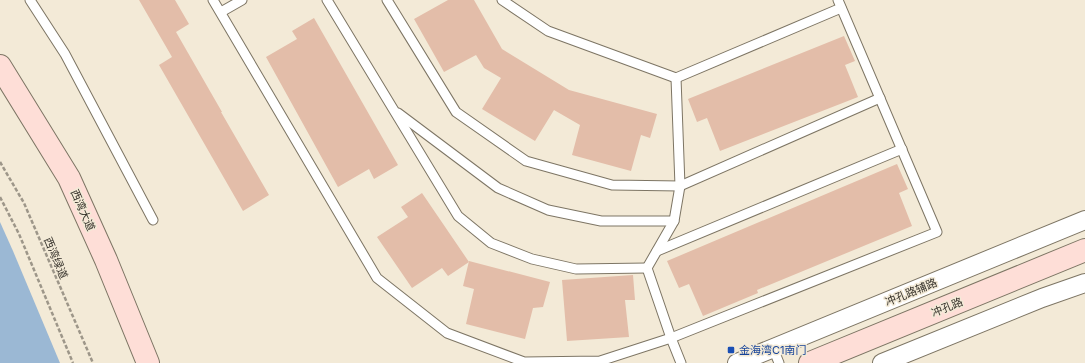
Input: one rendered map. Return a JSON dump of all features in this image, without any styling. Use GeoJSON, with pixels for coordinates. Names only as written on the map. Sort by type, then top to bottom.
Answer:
{"type":"FeatureCollection","features":[{"type":"Feature","properties":{"kind":"main road","name":"西湾大道"},"geometry":{"type":"LineString","coordinates":[[0,66],[69,178],[106,260],[148,363]]}},
{"type":"Feature","properties":{"kind":"main road","name":"冲孔路"},"geometry":{"type":"LineString","coordinates":[[810,363],[1085,250]]}},
{"type":"Feature","properties":{"kind":"street","name":"冲孔路辅路"},"geometry":{"type":"LineString","coordinates":[[737,363],[776,356],[1085,220]]}},
{"type":"Feature","properties":{"kind":"street"},"geometry":{"type":"LineString","coordinates":[[882,363],[1042,298],[1085,283]]}},
{"type":"Feature","properties":{"kind":"lane"},"geometry":{"type":"LineString","coordinates":[[30,0],[65,54],[153,220]]}},
{"type":"Feature","properties":{"kind":"lane"},"geometry":{"type":"LineString","coordinates":[[214,0],[377,278],[447,333],[524,362],[600,361],[671,338],[937,232],[839,4],[676,78],[548,31],[502,0]]}},
{"type":"Feature","properties":{"kind":"lane"},"geometry":{"type":"LineString","coordinates":[[221,12],[242,0]]}},
{"type":"Feature","properties":{"kind":"lane"},"geometry":{"type":"LineString","coordinates":[[327,0],[458,216],[491,243],[532,258],[576,269],[647,268]]}},
{"type":"Feature","properties":{"kind":"lane"},"geometry":{"type":"LineString","coordinates":[[387,0],[456,112],[526,161],[612,185],[680,186],[880,98]]}},
{"type":"Feature","properties":{"kind":"lane"},"geometry":{"type":"LineString","coordinates":[[676,78],[680,186],[674,221],[647,268],[681,363]]}},
{"type":"Feature","properties":{"kind":"lane"},"geometry":{"type":"LineString","coordinates":[[394,110],[498,188],[548,210],[601,221],[674,221]]}},
{"type":"Feature","properties":{"kind":"lane"},"geometry":{"type":"LineString","coordinates":[[657,251],[902,149]]}},
{"type":"Feature","properties":{"kind":"path","name":"西湾绿道"},"geometry":{"type":"LineString","coordinates":[[0,162],[24,203],[93,363]]}},
{"type":"Feature","properties":{"kind":"path"},"geometry":{"type":"LineString","coordinates":[[0,197],[20,234],[73,363]]}},
{"type":"Feature","properties":{"kind":"water"},"geometry":{"type":"Polygon","coordinates":[[[0,222],[13,251],[60,363],[0,363],[0,222]]]}},
{"type":"Feature","properties":{"kind":"building"},"geometry":{"type":"Polygon","coordinates":[[[139,0],[175,0],[189,24],[176,32],[269,195],[243,211],[159,65],[172,57],[139,0]]]}},
{"type":"Feature","properties":{"kind":"building"},"geometry":{"type":"Polygon","coordinates":[[[448,0],[474,0],[502,49],[569,90],[657,114],[650,138],[641,135],[631,171],[572,155],[580,125],[554,110],[535,141],[482,109],[501,78],[484,68],[476,55],[444,72],[414,19],[448,0]]]}},
{"type":"Feature","properties":{"kind":"building"},"geometry":{"type":"Polygon","coordinates":[[[314,18],[398,165],[374,179],[369,169],[338,187],[266,57],[297,39],[292,31],[314,18]]]}},
{"type":"Feature","properties":{"kind":"building"},"geometry":{"type":"Polygon","coordinates":[[[844,36],[855,61],[845,65],[858,97],[720,151],[707,118],[697,122],[688,99],[844,36]]]}},
{"type":"Feature","properties":{"kind":"building"},"geometry":{"type":"Polygon","coordinates":[[[897,164],[908,189],[899,193],[912,226],[757,290],[758,293],[703,316],[689,284],[679,288],[667,261],[897,164]]]}},
{"type":"Feature","properties":{"kind":"building"},"geometry":{"type":"Polygon","coordinates":[[[422,193],[469,262],[448,276],[442,268],[412,288],[377,237],[408,217],[401,207],[422,193]]]}},
{"type":"Feature","properties":{"kind":"building"},"geometry":{"type":"Polygon","coordinates":[[[469,261],[550,282],[543,307],[533,308],[525,339],[466,324],[474,289],[463,286],[469,261]]]}},
{"type":"Feature","properties":{"kind":"building"},"geometry":{"type":"Polygon","coordinates":[[[633,275],[635,300],[625,300],[629,337],[567,341],[562,280],[633,275]]]}},
{"type":"Feature","properties":{"kind":"place","name":"金海湾C1南门"},"geometry":{"type":"Point","coordinates":[731,350]}}]}
